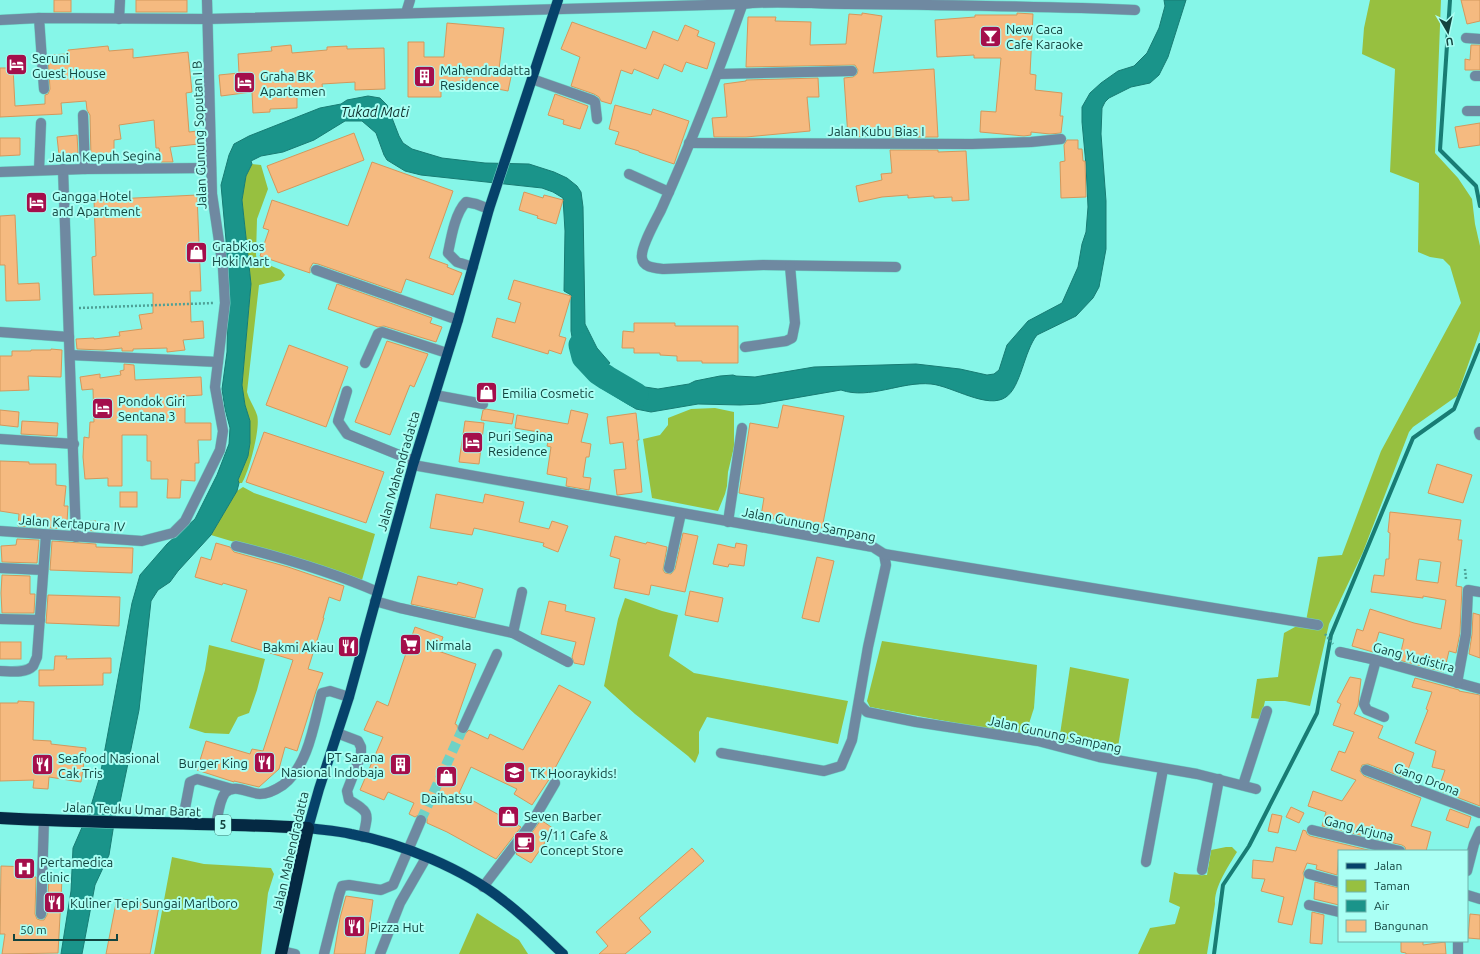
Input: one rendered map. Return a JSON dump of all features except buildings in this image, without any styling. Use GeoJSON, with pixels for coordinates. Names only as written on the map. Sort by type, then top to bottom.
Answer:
{"type":"FeatureCollection","features":[{"type":"Feature","properties":{"kind":"highway","name":"Jalan Teuku Umar Barat"},"geometry":{"type":"LineString","coordinates":[[0,818],[138,824],[308,828]]}},
{"type":"Feature","properties":{"kind":"highway","name":"Jalan Mahendradatta"},"geometry":{"type":"LineString","coordinates":[[282,953],[308,828]]}},
{"type":"Feature","properties":{"kind":"main road","name":"Jalan Mahendradatta"},"geometry":{"type":"LineString","coordinates":[[308,828],[349,696],[414,463],[458,320],[489,209],[557,4]]}},
{"type":"Feature","properties":{"kind":"main road","name":"Jalan Teuku Umar Barat"},"geometry":{"type":"LineString","coordinates":[[308,828],[363,837],[408,850],[447,866],[503,900],[563,954]]}},
{"type":"Feature","properties":{"kind":"street"},"geometry":{"type":"LineString","coordinates":[[119,19],[120,0]]}},
{"type":"Feature","properties":{"kind":"street","name":"Jalan Gunung Soputan I B"},"geometry":{"type":"LineString","coordinates":[[142,541],[173,533],[185,521],[220,450],[223,431],[215,387],[225,303],[223,268],[212,194],[207,0]]}},
{"type":"Feature","properties":{"kind":"street"},"geometry":{"type":"LineString","coordinates":[[406,13],[410,0]]}},
{"type":"Feature","properties":{"kind":"street"},"geometry":{"type":"LineString","coordinates":[[0,20],[39,18],[207,19],[406,13],[557,4],[743,2],[762,0],[822,4],[1042,3],[1135,10]]}},
{"type":"Feature","properties":{"kind":"street"},"geometry":{"type":"LineString","coordinates":[[743,2],[718,74],[669,192],[643,247],[642,258],[647,265],[652,268],[664,269],[790,266],[896,267]]}},
{"type":"Feature","properties":{"kind":"street"},"geometry":{"type":"LineString","coordinates":[[39,18],[44,89]]}},
{"type":"Feature","properties":{"kind":"street"},"geometry":{"type":"LineString","coordinates":[[1466,38],[1480,39]]}},
{"type":"Feature","properties":{"kind":"street"},"geometry":{"type":"LineString","coordinates":[[718,74],[852,71]]}},
{"type":"Feature","properties":{"kind":"street"},"geometry":{"type":"LineString","coordinates":[[532,79],[592,100],[595,102],[597,119]]}},
{"type":"Feature","properties":{"kind":"street"},"geometry":{"type":"LineString","coordinates":[[1467,111],[1480,111]]}},
{"type":"Feature","properties":{"kind":"street"},"geometry":{"type":"LineString","coordinates":[[83,115],[85,169]]}},
{"type":"Feature","properties":{"kind":"street"},"geometry":{"type":"LineString","coordinates":[[40,170],[41,123]]}},
{"type":"Feature","properties":{"kind":"street","name":"Jalan Kubu Bias I"},"geometry":{"type":"LineString","coordinates":[[690,143],[972,144],[1031,142],[1061,139]]}},
{"type":"Feature","properties":{"kind":"street","name":"Jalan Kepuh Segina"},"geometry":{"type":"LineString","coordinates":[[0,172],[63,169],[211,168]]}},
{"type":"Feature","properties":{"kind":"street"},"geometry":{"type":"LineString","coordinates":[[63,169],[74,444],[76,537]]}},
{"type":"Feature","properties":{"kind":"street"},"geometry":{"type":"LineString","coordinates":[[629,174],[669,192]]}},
{"type":"Feature","properties":{"kind":"street"},"geometry":{"type":"LineString","coordinates":[[473,267],[457,262],[448,253],[459,212],[461,206],[466,202],[489,209]]}},
{"type":"Feature","properties":{"kind":"street"},"geometry":{"type":"LineString","coordinates":[[745,347],[786,341],[792,338],[795,323],[790,266]]}},
{"type":"Feature","properties":{"kind":"street"},"geometry":{"type":"LineString","coordinates":[[316,270],[458,320]]}},
{"type":"Feature","properties":{"kind":"street"},"geometry":{"type":"LineString","coordinates":[[0,332],[69,337]]}},
{"type":"Feature","properties":{"kind":"street"},"geometry":{"type":"LineString","coordinates":[[365,363],[378,334],[382,332],[447,353]]}},
{"type":"Feature","properties":{"kind":"street"},"geometry":{"type":"LineString","coordinates":[[70,355],[218,362]]}},
{"type":"Feature","properties":{"kind":"street","name":"Jalan Gunung Sampang"},"geometry":{"type":"LineString","coordinates":[[346,391],[338,421],[347,434],[414,463],[728,522],[873,547],[884,554],[886,565],[868,647],[859,704],[867,712],[916,722],[1038,741],[1099,757],[1197,774],[1256,789]]}},
{"type":"Feature","properties":{"kind":"street"},"geometry":{"type":"LineString","coordinates":[[435,396],[483,404]]}},
{"type":"Feature","properties":{"kind":"street"},"geometry":{"type":"LineString","coordinates":[[728,522],[742,428]]}},
{"type":"Feature","properties":{"kind":"street"},"geometry":{"type":"LineString","coordinates":[[0,439],[74,444]]}},
{"type":"Feature","properties":{"kind":"street"},"geometry":{"type":"LineString","coordinates":[[669,568],[681,513]]}},
{"type":"Feature","properties":{"kind":"street","name":"Jalan Kertapura IV"},"geometry":{"type":"LineString","coordinates":[[0,531],[142,541]]}},
{"type":"Feature","properties":{"kind":"street"},"geometry":{"type":"LineString","coordinates":[[0,671],[18,671],[33,666],[37,657],[46,535]]}},
{"type":"Feature","properties":{"kind":"street"},"geometry":{"type":"LineString","coordinates":[[236,546],[295,561],[356,582],[377,596],[400,608],[513,633],[568,662]]}},
{"type":"Feature","properties":{"kind":"street"},"geometry":{"type":"LineString","coordinates":[[884,554],[1318,625]]}},
{"type":"Feature","properties":{"kind":"street"},"geometry":{"type":"LineString","coordinates":[[0,568],[43,570]]}},
{"type":"Feature","properties":{"kind":"street"},"geometry":{"type":"LineString","coordinates":[[1457,683],[1466,634],[1468,590],[1480,592]]}},
{"type":"Feature","properties":{"kind":"street"},"geometry":{"type":"LineString","coordinates":[[513,633],[522,592]]}},
{"type":"Feature","properties":{"kind":"street"},"geometry":{"type":"LineString","coordinates":[[0,619],[40,620]]}},
{"type":"Feature","properties":{"kind":"street","name":"Gang Yudistira"},"geometry":{"type":"LineString","coordinates":[[1340,652],[1376,660],[1480,689]]}},
{"type":"Feature","properties":{"kind":"street"},"geometry":{"type":"LineString","coordinates":[[463,728],[497,654]]}},
{"type":"Feature","properties":{"kind":"street"},"geometry":{"type":"LineString","coordinates":[[1376,660],[1364,704],[1367,710],[1384,718]]}},
{"type":"Feature","properties":{"kind":"street"},"geometry":{"type":"LineString","coordinates":[[182,824],[190,782],[193,780],[197,779],[232,789],[261,794],[275,790],[284,784],[293,775],[307,750],[322,693],[330,691],[349,696]]}},
{"type":"Feature","properties":{"kind":"street"},"geometry":{"type":"LineString","coordinates":[[721,753],[824,771],[841,766],[852,740],[859,704]]}},
{"type":"Feature","properties":{"kind":"street"},"geometry":{"type":"LineString","coordinates":[[1243,785],[1267,711]]}},
{"type":"Feature","properties":{"kind":"street"},"geometry":{"type":"LineString","coordinates":[[337,733],[358,741],[361,747],[361,755],[347,791],[349,800],[364,809],[367,817],[363,837]]}},
{"type":"Feature","properties":{"kind":"street"},"geometry":{"type":"LineString","coordinates":[[1146,862],[1163,769]]}},
{"type":"Feature","properties":{"kind":"street","name":"Gang Drona"},"geometry":{"type":"LineString","coordinates":[[1366,770],[1480,813]]}},
{"type":"Feature","properties":{"kind":"street"},"geometry":{"type":"LineString","coordinates":[[1202,870],[1219,780]]}},
{"type":"Feature","properties":{"kind":"street"},"geometry":{"type":"LineString","coordinates":[[483,887],[531,824],[555,783]]}},
{"type":"Feature","properties":{"kind":"street"},"geometry":{"type":"LineString","coordinates":[[216,825],[221,802],[226,793],[232,789]]}},
{"type":"Feature","properties":{"kind":"street"},"geometry":{"type":"LineString","coordinates":[[41,914],[48,820]]}},
{"type":"Feature","properties":{"kind":"street"},"geometry":{"type":"LineString","coordinates":[[324,954],[342,886],[349,885],[381,890],[393,885],[421,820]]}},
{"type":"Feature","properties":{"kind":"street","name":"Gang Arjuna"},"geometry":{"type":"LineString","coordinates":[[1312,830],[1396,850]]}},
{"type":"Feature","properties":{"kind":"street"},"geometry":{"type":"LineString","coordinates":[[1468,868],[1477,845],[1480,831]]}},
{"type":"Feature","properties":{"kind":"street"},"geometry":{"type":"LineString","coordinates":[[380,954],[400,904],[426,858]]}},
{"type":"Feature","properties":{"kind":"street"},"geometry":{"type":"LineString","coordinates":[[1309,874],[1338,882]]}},
{"type":"Feature","properties":{"kind":"street"},"geometry":{"type":"LineString","coordinates":[[1468,895],[1480,899]]}},
{"type":"Feature","properties":{"kind":"street"},"geometry":{"type":"LineString","coordinates":[[1309,905],[1338,912]]}},
{"type":"Feature","properties":{"kind":"street"},"geometry":{"type":"LineString","coordinates":[[1458,942],[1458,954]]}},
{"type":"Feature","properties":{"kind":"street"},"geometry":{"type":"LineString","coordinates":[[282,953],[295,954]]}},
{"type":"Feature","properties":{"kind":"path"},"geometry":{"type":"LineString","coordinates":[[69,308],[225,303]]}},
{"type":"Feature","properties":{"kind":"path"},"geometry":{"type":"LineString","coordinates":[[1318,625],[1340,652]]}},
{"type":"Feature","properties":{"kind":"green space"},"geometry":{"type":"Polygon","coordinates":[[[1370,0],[1441,0],[1435,153],[1458,178],[1472,199],[1475,224],[1480,246],[1480,331],[1457,396],[1413,427],[1409,432],[1363,552],[1329,624],[1310,706],[1285,701],[1265,701],[1261,719],[1251,718],[1257,679],[1278,677],[1284,633],[1306,621],[1318,557],[1342,555],[1381,451],[1461,303],[1450,266],[1443,259],[1430,257],[1418,252],[1419,183],[1390,172],[1395,69],[1362,54],[1364,28],[1370,0]]]}},
{"type":"Feature","properties":{"kind":"green space"},"geometry":{"type":"Polygon","coordinates":[[[252,164],[261,165],[268,189],[257,219],[257,260],[281,270],[285,275],[281,280],[259,285],[247,392],[258,421],[254,449],[248,469],[242,483],[239,483],[238,480],[248,456],[250,443],[250,421],[245,405],[242,385],[251,284],[242,200],[246,176],[252,164]]]}},
{"type":"Feature","properties":{"kind":"green space"},"geometry":{"type":"Polygon","coordinates":[[[715,408],[734,412],[734,447],[725,494],[718,511],[652,498],[643,439],[660,435],[668,425],[668,418],[691,409],[715,408]]]}},
{"type":"Feature","properties":{"kind":"green space"},"geometry":{"type":"Polygon","coordinates":[[[243,487],[254,493],[375,534],[362,580],[211,535],[237,491],[243,487]]]}},
{"type":"Feature","properties":{"kind":"green space"},"geometry":{"type":"Polygon","coordinates":[[[625,598],[678,615],[669,656],[694,673],[848,701],[838,744],[707,717],[699,732],[699,753],[695,763],[635,714],[604,686],[618,619],[625,598]]]}},
{"type":"Feature","properties":{"kind":"green space"},"geometry":{"type":"Polygon","coordinates":[[[882,641],[1037,665],[1034,708],[1025,736],[870,707],[867,701],[882,641]]]}},
{"type":"Feature","properties":{"kind":"green space"},"geometry":{"type":"Polygon","coordinates":[[[209,645],[265,659],[249,713],[238,717],[229,734],[205,733],[189,728],[205,670],[209,645]]]}},
{"type":"Feature","properties":{"kind":"green space"},"geometry":{"type":"Polygon","coordinates":[[[1070,667],[1129,679],[1117,753],[1059,741],[1070,667]]]}},
{"type":"Feature","properties":{"kind":"green space"},"geometry":{"type":"Polygon","coordinates":[[[1232,847],[1237,852],[1219,884],[1215,898],[1207,954],[1138,954],[1150,928],[1175,924],[1180,907],[1169,902],[1174,872],[1179,874],[1207,875],[1211,850],[1232,847]]]}},
{"type":"Feature","properties":{"kind":"green space"},"geometry":{"type":"Polygon","coordinates":[[[172,857],[204,864],[271,868],[274,874],[268,893],[261,954],[154,954],[172,857]]]}},
{"type":"Feature","properties":{"kind":"green space"},"geometry":{"type":"Polygon","coordinates":[[[477,913],[519,940],[528,954],[459,954],[477,913]]]}},
{"type":"Feature","properties":{"kind":"water"},"geometry":{"type":"Polygon","coordinates":[[[1164,0],[1186,0],[1168,57],[1159,75],[1150,83],[1131,87],[1109,98],[1102,108],[1101,134],[1106,201],[1106,249],[1099,287],[1093,298],[1076,316],[1037,335],[1029,350],[1015,385],[1006,397],[990,401],[940,386],[920,384],[863,393],[841,390],[760,404],[698,404],[651,412],[636,409],[598,386],[617,370],[632,385],[658,389],[689,384],[695,381],[720,376],[733,375],[755,377],[814,367],[916,364],[960,369],[987,375],[994,374],[999,370],[1007,345],[1028,321],[1062,303],[1078,267],[1082,244],[1086,232],[1088,207],[1082,107],[1090,93],[1101,83],[1118,71],[1134,66],[1147,53],[1159,28],[1165,6],[1164,0]]]}},
{"type":"Feature","properties":{"kind":"water","name":"Tukad Mati"},"geometry":{"type":"Polygon","coordinates":[[[368,96],[380,98],[387,105],[399,136],[403,143],[412,149],[442,158],[485,163],[529,164],[554,172],[567,178],[577,186],[581,192],[583,207],[585,324],[597,348],[610,363],[589,378],[577,362],[571,331],[571,295],[564,291],[565,231],[563,198],[553,192],[542,188],[421,175],[405,171],[387,160],[376,133],[362,121],[345,121],[314,140],[283,152],[261,156],[251,161],[252,164],[246,176],[242,200],[251,284],[242,385],[245,405],[250,421],[250,443],[248,456],[238,480],[239,483],[237,491],[211,535],[178,571],[170,582],[158,590],[151,601],[139,710],[120,802],[116,811],[109,855],[95,885],[82,954],[61,954],[71,891],[73,848],[90,809],[100,776],[132,603],[140,575],[167,544],[195,519],[217,475],[229,444],[230,428],[222,389],[227,352],[228,301],[226,240],[221,185],[229,155],[234,144],[249,136],[320,108],[341,104],[347,100],[368,96]]]}},
{"type":"Feature","properties":{"kind":"waterway"},"geometry":{"type":"LineString","coordinates":[[1450,0],[1440,150],[1476,186],[1480,206]]}},
{"type":"Feature","properties":{"kind":"waterway"},"geometry":{"type":"LineString","coordinates":[[581,345],[584,357],[598,372],[636,395]]}},
{"type":"Feature","properties":{"kind":"waterway"},"geometry":{"type":"LineString","coordinates":[[1214,954],[1223,885],[1249,846],[1317,713],[1331,635],[1413,438],[1454,409],[1480,345]]}},
{"type":"Feature","properties":{"kind":"tunnel"},"geometry":{"type":"LineString","coordinates":[[421,820],[463,728]]}},
{"type":"Feature","properties":{"kind":"place","name":"New Caca Cafe Karaoke"},"geometry":{"type":"Point","coordinates":[991,36]}},
{"type":"Feature","properties":{"kind":"place","name":"Seruni Guest House"},"geometry":{"type":"Point","coordinates":[17,65]}},
{"type":"Feature","properties":{"kind":"place","name":"Mahendradatta Residence"},"geometry":{"type":"Point","coordinates":[424,77]}},
{"type":"Feature","properties":{"kind":"place","name":"Graha BK Apartemen"},"geometry":{"type":"Point","coordinates":[245,83]}},
{"type":"Feature","properties":{"kind":"place","name":"Gangga Hotel and Apartment"},"geometry":{"type":"Point","coordinates":[37,203]}},
{"type":"Feature","properties":{"kind":"place","name":"GrabKios Hoki Mart"},"geometry":{"type":"Point","coordinates":[196,253]}},
{"type":"Feature","properties":{"kind":"place","name":"Emilia Cosmetic"},"geometry":{"type":"Point","coordinates":[487,393]}},
{"type":"Feature","properties":{"kind":"place","name":"Pondok Giri Sentana 3"},"geometry":{"type":"Point","coordinates":[102,408]}},
{"type":"Feature","properties":{"kind":"place","name":"Puri Segina Residence"},"geometry":{"type":"Point","coordinates":[472,443]}},
{"type":"Feature","properties":{"kind":"place","name":"Nirmala"},"geometry":{"type":"Point","coordinates":[411,645]}},
{"type":"Feature","properties":{"kind":"place","name":"Bakmi Akiau"},"geometry":{"type":"Point","coordinates":[349,647]}},
{"type":"Feature","properties":{"kind":"place","name":"Burger King"},"geometry":{"type":"Point","coordinates":[264,763]}},
{"type":"Feature","properties":{"kind":"place","name":"PT Sarana Nasional Indobaja"},"geometry":{"type":"Point","coordinates":[400,764]}},
{"type":"Feature","properties":{"kind":"place","name":"Seafood Nasional Cak Tris"},"geometry":{"type":"Point","coordinates":[42,765]}},
{"type":"Feature","properties":{"kind":"place","name":"TK Hooraykids!"},"geometry":{"type":"Point","coordinates":[514,773]}},
{"type":"Feature","properties":{"kind":"place","name":"Daihatsu"},"geometry":{"type":"Point","coordinates":[447,776]}},
{"type":"Feature","properties":{"kind":"place","name":"Seven Barber"},"geometry":{"type":"Point","coordinates":[508,816]}},
{"type":"Feature","properties":{"kind":"place","name":"9/11 Cafe & Concept Store"},"geometry":{"type":"Point","coordinates":[525,842]}},
{"type":"Feature","properties":{"kind":"place","name":"Pertamedica clinic"},"geometry":{"type":"Point","coordinates":[24,869]}},
{"type":"Feature","properties":{"kind":"place","name":"Kuliner Tepi Sungai Marlboro"},"geometry":{"type":"Point","coordinates":[54,903]}},
{"type":"Feature","properties":{"kind":"place","name":"Pizza Hut"},"geometry":{"type":"Point","coordinates":[354,927]}}]}
